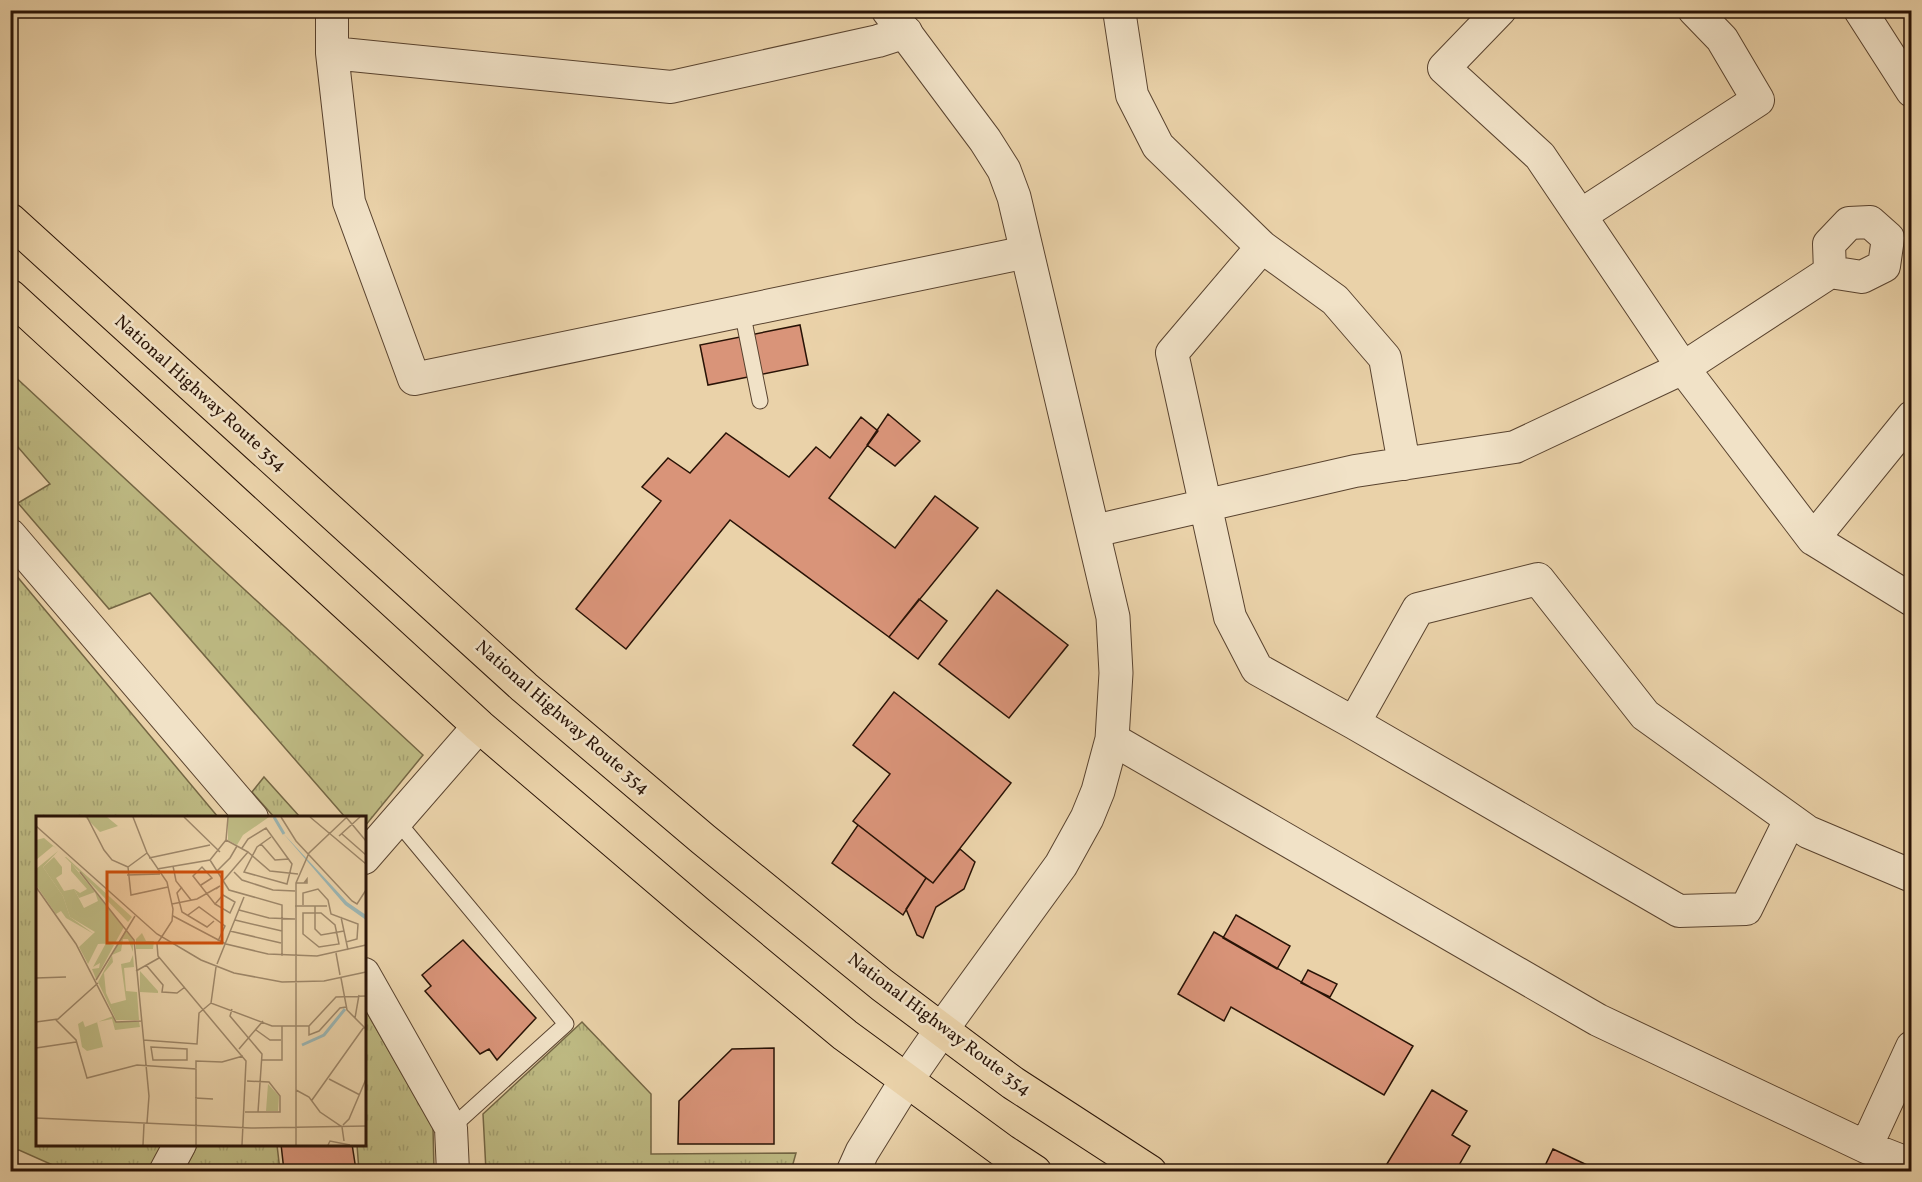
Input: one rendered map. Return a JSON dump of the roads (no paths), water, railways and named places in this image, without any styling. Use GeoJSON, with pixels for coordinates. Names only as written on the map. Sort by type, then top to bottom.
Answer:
{"type":"FeatureCollection","features":[{"type":"Feature","properties":{"kind":"highway","name":"National Highway Route 354"},"geometry":{"type":"LineString","coordinates":[[10,220],[524,687],[703,838],[882,985],[1013,1083],[1150,1172]]}},
{"type":"Feature","properties":{"kind":"highway"},"geometry":{"type":"LineString","coordinates":[[10,296],[478,726],[844,1035],[1035,1172]]}},
{"type":"Feature","properties":{"kind":"street"},"geometry":{"type":"LineString","coordinates":[[332,10],[332,53],[349,202],[414,379],[1027,252]]}},
{"type":"Feature","properties":{"kind":"street"},"geometry":{"type":"LineString","coordinates":[[1119,10],[1132,95],[1158,146],[1262,247],[1335,300],[1385,358],[1404,464]]}},
{"type":"Feature","properties":{"kind":"street"},"geometry":{"type":"LineString","coordinates":[[1500,10],[1444,68],[1540,156],[1683,368],[1813,539],[1911,600]]}},
{"type":"Feature","properties":{"kind":"street"},"geometry":{"type":"LineString","coordinates":[[1581,215],[1758,100],[1722,39],[1694,10]]}},
{"type":"Feature","properties":{"kind":"street"},"geometry":{"type":"LineString","coordinates":[[1860,10],[1911,91]]}},
{"type":"Feature","properties":{"kind":"street"},"geometry":{"type":"LineString","coordinates":[[332,53],[671,87],[878,41],[897,21],[986,140],[1004,170],[1014,197],[1113,617],[1116,673],[1112,739],[1098,791],[1087,818],[1061,866],[906,1081],[862,1152],[853,1172]]}},
{"type":"Feature","properties":{"kind":"street"},"geometry":{"type":"LineString","coordinates":[[1262,247],[1172,353],[1230,616],[1257,669],[1679,911],[1746,909],[1790,819]]}},
{"type":"Feature","properties":{"kind":"street"},"geometry":{"type":"LineString","coordinates":[[1094,531],[1355,471],[1515,447],[1683,368],[1830,272]]}},
{"type":"Feature","properties":{"kind":"street"},"geometry":{"type":"LineString","coordinates":[[1813,539],[1911,417]]}},
{"type":"Feature","properties":{"kind":"street"},"geometry":{"type":"LineString","coordinates":[[10,535],[250,816]]}},
{"type":"Feature","properties":{"kind":"street"},"geometry":{"type":"LineString","coordinates":[[1353,723],[1418,609],[1538,579],[1645,715],[1808,832],[1911,876]]}},
{"type":"Feature","properties":{"kind":"street"},"geometry":{"type":"LineString","coordinates":[[366,856],[478,726]]}},
{"type":"Feature","properties":{"kind":"street"},"geometry":{"type":"LineString","coordinates":[[1112,739],[1598,1020],[1866,1147],[1911,1166]]}},
{"type":"Feature","properties":{"kind":"street"},"geometry":{"type":"LineString","coordinates":[[366,978],[451,1128],[453,1172]]}},
{"type":"Feature","properties":{"kind":"street"},"geometry":{"type":"LineString","coordinates":[[1866,1147],[1911,1047]]}},
{"type":"Feature","properties":{"kind":"street"},"geometry":{"type":"LineString","coordinates":[[165,1172],[179,1146]]}},
{"type":"Feature","properties":{"kind":"lane"},"geometry":{"type":"LineString","coordinates":[[742,311],[760,401]]}},
{"type":"Feature","properties":{"kind":"lane"},"geometry":{"type":"LineString","coordinates":[[397,821],[566,1024],[451,1128]]}}]}
